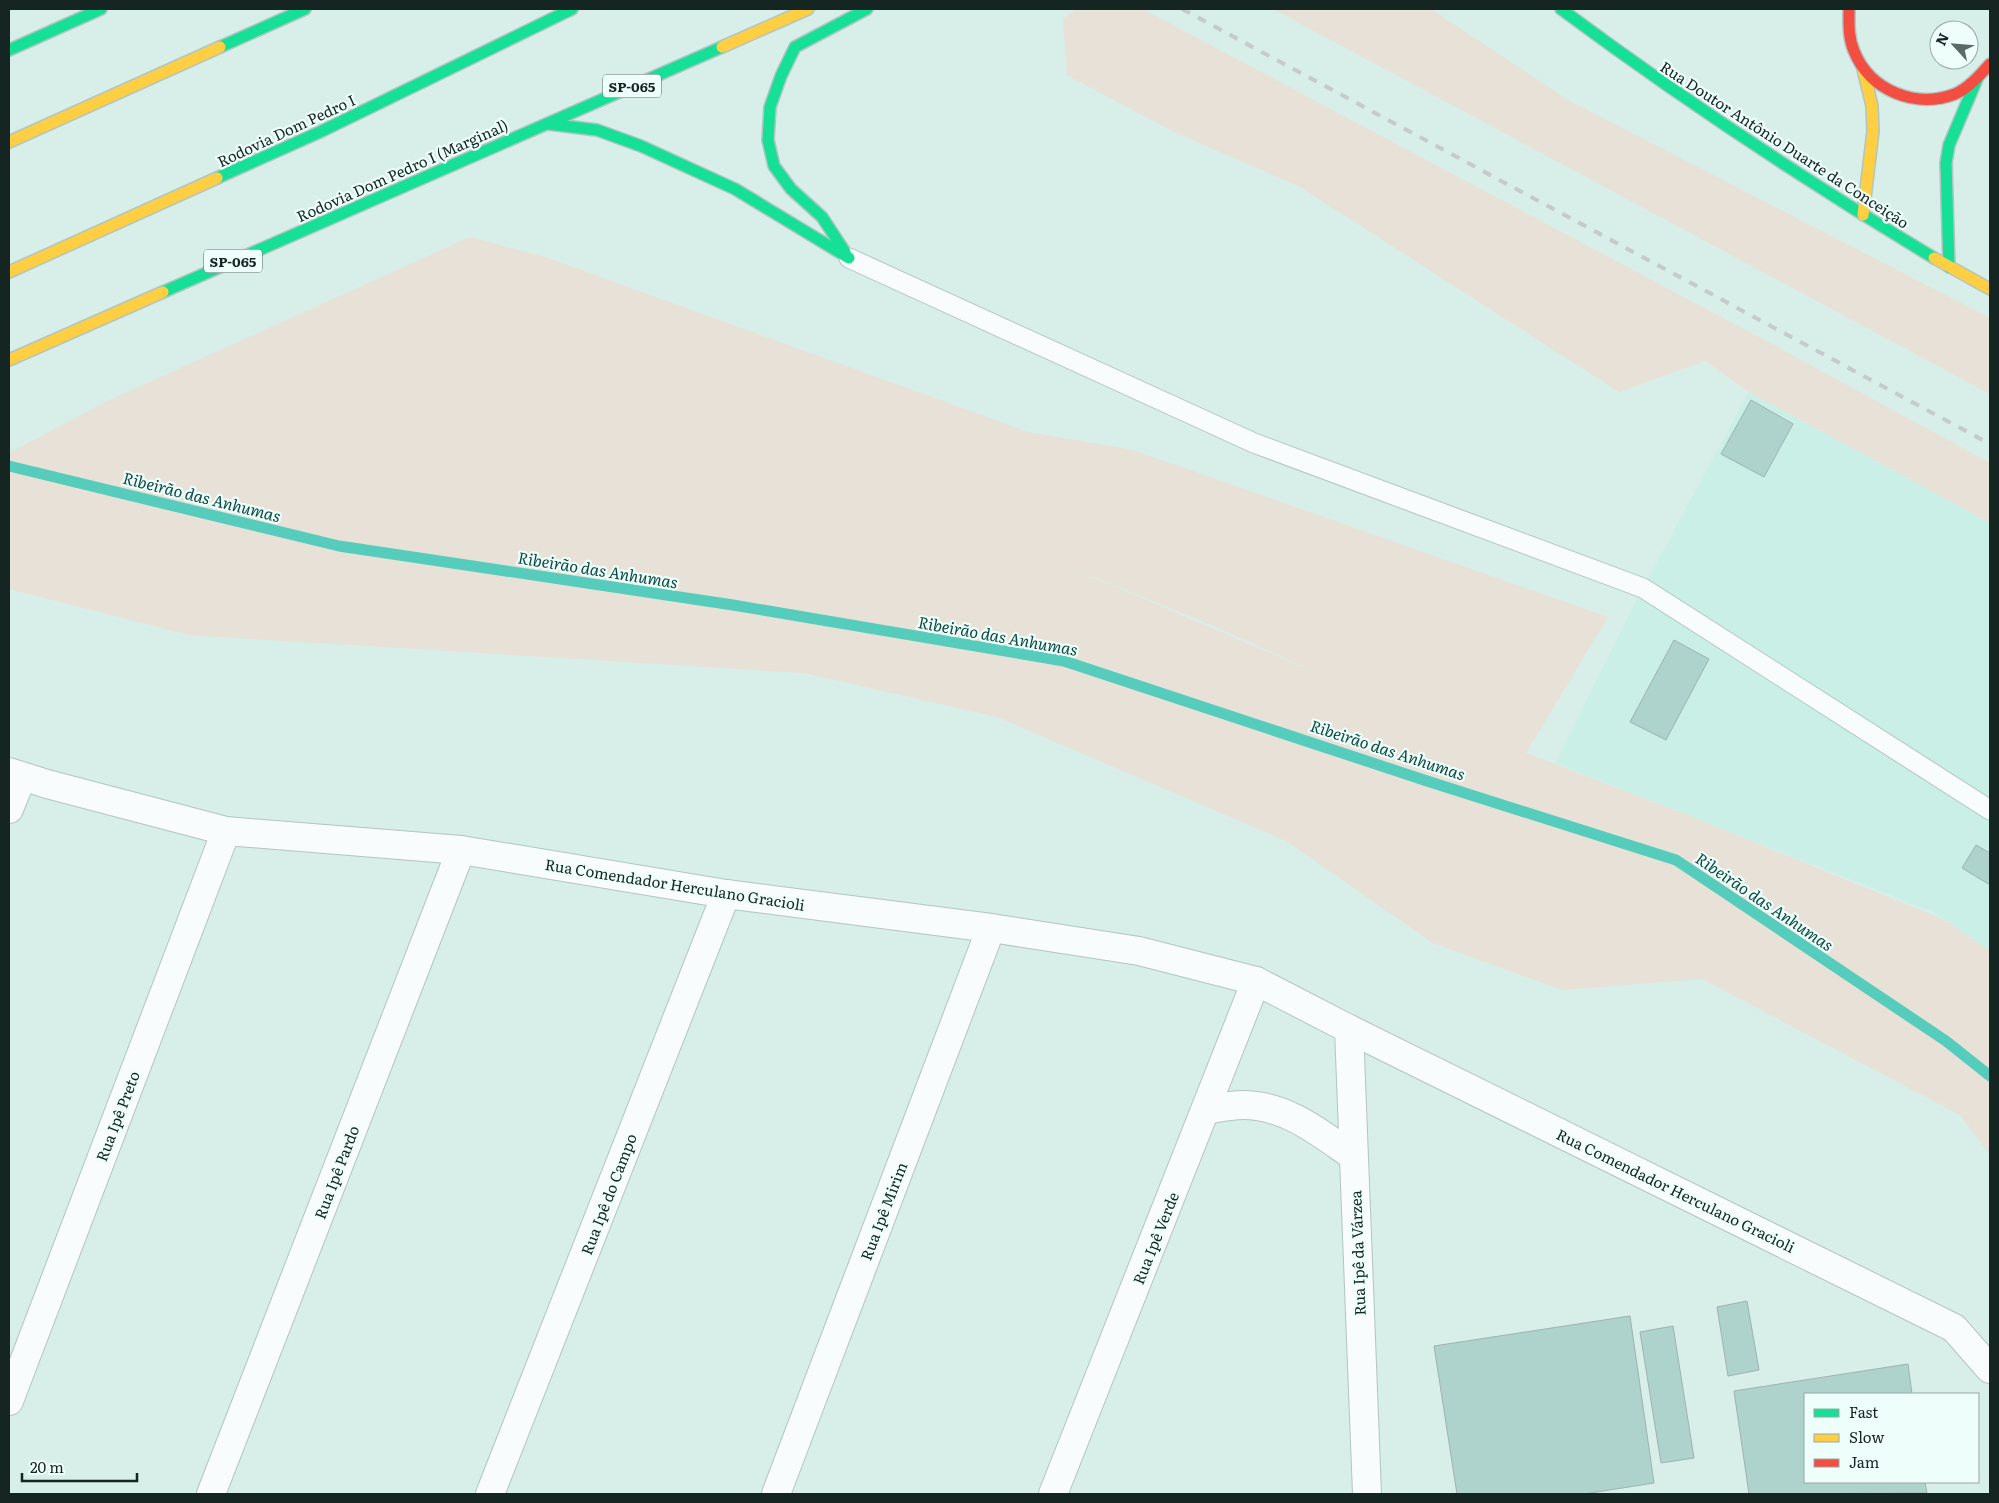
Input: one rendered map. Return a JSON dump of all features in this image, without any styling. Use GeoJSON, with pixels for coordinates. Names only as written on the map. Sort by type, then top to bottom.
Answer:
{"type":"FeatureCollection","features":[{"type":"Feature","properties":{"kind":"main road"},"geometry":{"type":"LineString","coordinates":[[9,50],[101,9]]}},
{"type":"Feature","properties":{"kind":"main road"},"geometry":{"type":"LineString","coordinates":[[9,142],[305,9]]}},
{"type":"Feature","properties":{"kind":"main road","name":"Rodovia Dom Pedro I"},"geometry":{"type":"LineString","coordinates":[[9,272],[322,130],[572,9]]}},
{"type":"Feature","properties":{"kind":"main road","name":"Rodovia Dom Pedro I (Marginal)"},"geometry":{"type":"LineString","coordinates":[[9,360],[808,9]]}},
{"type":"Feature","properties":{"kind":"main road"},"geometry":{"type":"LineString","coordinates":[[849,258],[822,217],[791,189],[774,166],[768,140],[770,107],[781,76],[795,47],[867,9]]}},
{"type":"Feature","properties":{"kind":"main road","name":"Rua Doutor Antônio Duarte da Conceição"},"geometry":{"type":"LineString","coordinates":[[1556,9],[1565,12],[1648,73],[1863,215],[1949,267],[1990,289]]}},
{"type":"Feature","properties":{"kind":"main road"},"geometry":{"type":"LineString","coordinates":[[1849,9],[1847,21],[1851,46],[1863,69],[1872,106],[1873,132],[1863,215]]}},
{"type":"Feature","properties":{"kind":"main road"},"geometry":{"type":"LineString","coordinates":[[1863,69],[1881,86],[1905,98],[1930,99],[1955,94],[1977,79],[1990,64]]}},
{"type":"Feature","properties":{"kind":"main road"},"geometry":{"type":"LineString","coordinates":[[1949,267],[1946,163],[1949,144],[1977,79]]}},
{"type":"Feature","properties":{"kind":"main road"},"geometry":{"type":"LineString","coordinates":[[547,123],[597,130],[641,146],[735,189],[849,258]]}},
{"type":"Feature","properties":{"kind":"street"},"geometry":{"type":"LineString","coordinates":[[9,809],[15,774]]}},
{"type":"Feature","properties":{"kind":"street","name":"Rua Comendador Herculano Gracioli"},"geometry":{"type":"LineString","coordinates":[[15,774],[226,831],[461,850],[726,894],[991,928],[1139,950],[1256,981],[1341,1025],[1954,1328],[1990,1369]]}},
{"type":"Feature","properties":{"kind":"street","name":"Rua Ipê Preto"},"geometry":{"type":"LineString","coordinates":[[9,1401],[226,831]]}},
{"type":"Feature","properties":{"kind":"street","name":"Rua Ipê Pardo"},"geometry":{"type":"LineString","coordinates":[[211,1494],[461,850]]}},
{"type":"Feature","properties":{"kind":"street","name":"Rua Ipê do Campo"},"geometry":{"type":"LineString","coordinates":[[490,1494],[726,894]]}},
{"type":"Feature","properties":{"kind":"street","name":"Rua Ipê Mirim"},"geometry":{"type":"LineString","coordinates":[[776,1494],[991,928]]}},
{"type":"Feature","properties":{"kind":"street","name":"Rua Ipê Verde"},"geometry":{"type":"LineString","coordinates":[[1053,1494],[1256,981]]}},
{"type":"Feature","properties":{"kind":"street","name":"Rua Ipê da Várzea"},"geometry":{"type":"LineString","coordinates":[[1341,1025],[1353,1156],[1367,1494]]}},
{"type":"Feature","properties":{"kind":"street"},"geometry":{"type":"LineString","coordinates":[[1205,1110],[1243,1105],[1275,1110],[1305,1123],[1353,1156]]}},
{"type":"Feature","properties":{"kind":"lane"},"geometry":{"type":"LineString","coordinates":[[849,258],[1254,443],[1643,588],[1990,810]]}},
{"type":"Feature","properties":{"kind":"shaded area"},"geometry":{"type":"Polygon","coordinates":[[[1076,9],[1143,9],[1774,345],[1990,463],[1990,523],[1749,392],[1705,361],[1619,392],[1300,187],[1170,130],[1067,75],[1063,19],[1076,9]]]}},
{"type":"Feature","properties":{"kind":"shaded area"},"geometry":{"type":"Polygon","coordinates":[[[1273,9],[1431,9],[1570,101],[1990,318],[1990,394],[1273,9]]]}},
{"type":"Feature","properties":{"kind":"shaded area"},"geometry":{"type":"Polygon","coordinates":[[[470,237],[551,259],[1028,432],[1133,450],[1608,617],[1526,753],[1683,813],[1947,921],[1990,951],[1990,1155],[1960,1115],[1702,979],[1562,990],[1433,943],[1286,841],[997,717],[804,673],[189,635],[9,589],[9,453],[105,402],[470,237]],[[1039,554],[1324,676],[1225,631],[1039,554]]]}},
{"type":"Feature","properties":{"kind":"shaded area"},"geometry":{"type":"Polygon","coordinates":[[[1749,392],[1990,523],[1990,951],[1933,912],[1556,763],[1643,588],[1749,392]]]}},
{"type":"Feature","properties":{"kind":"building"},"geometry":{"type":"Polygon","coordinates":[[[1751,400],[1793,424],[1764,477],[1721,454],[1751,400]]]}},
{"type":"Feature","properties":{"kind":"building"},"geometry":{"type":"Polygon","coordinates":[[[1674,640],[1709,659],[1666,740],[1630,722],[1674,640]]]}},
{"type":"Feature","properties":{"kind":"building"},"geometry":{"type":"Polygon","coordinates":[[[1976,845],[1990,853],[1990,885],[1962,868],[1976,845]]]}},
{"type":"Feature","properties":{"kind":"building"},"geometry":{"type":"Polygon","coordinates":[[[1747,1301],[1759,1370],[1728,1376],[1717,1307],[1747,1301]]]}},
{"type":"Feature","properties":{"kind":"building"},"geometry":{"type":"Polygon","coordinates":[[[1630,1316],[1654,1483],[1584,1494],[1457,1494],[1434,1346],[1630,1316]]]}},
{"type":"Feature","properties":{"kind":"building"},"geometry":{"type":"Polygon","coordinates":[[[1673,1326],[1694,1458],[1661,1463],[1640,1332],[1673,1326]]]}},
{"type":"Feature","properties":{"kind":"building"},"geometry":{"type":"Polygon","coordinates":[[[1908,1364],[1912,1393],[1804,1393],[1804,1483],[1925,1483],[1927,1493],[1749,1494],[1734,1391],[1908,1364]]]}},
{"type":"Feature","properties":{"kind":"waterway","name":"Ribeirão das Anhumas"},"geometry":{"type":"LineString","coordinates":[[9,466],[339,546],[733,605],[1064,661],[1427,781],[1676,860],[1946,1041],[1990,1076]]}},
{"type":"Feature","properties":{"kind":"railway"},"geometry":{"type":"LineString","coordinates":[[1182,9],[1990,444]]}},
{"type":"Feature","properties":{"kind":"traffic: fast"},"geometry":{"type":"LineString","coordinates":[[9,50],[101,9]]}},
{"type":"Feature","properties":{"kind":"traffic: fast"},"geometry":{"type":"LineString","coordinates":[[220,47],[305,9]]}},
{"type":"Feature","properties":{"kind":"traffic: fast"},"geometry":{"type":"LineString","coordinates":[[217,178],[322,131],[572,9]]}},
{"type":"Feature","properties":{"kind":"traffic: fast"},"geometry":{"type":"LineString","coordinates":[[845,252],[822,217],[791,189],[774,166],[768,140],[770,107],[781,76],[795,47],[867,9]]}},
{"type":"Feature","properties":{"kind":"traffic: fast"},"geometry":{"type":"LineString","coordinates":[[1561,9],[1652,75],[1744,138],[1934,258]]}},
{"type":"Feature","properties":{"kind":"traffic: fast"},"geometry":{"type":"LineString","coordinates":[[163,292],[722,47]]}},
{"type":"Feature","properties":{"kind":"traffic: fast"},"geometry":{"type":"LineString","coordinates":[[1949,267],[1946,163],[1949,145],[1977,79]]}},
{"type":"Feature","properties":{"kind":"traffic: fast"},"geometry":{"type":"LineString","coordinates":[[548,124],[597,130],[641,146],[735,189],[849,258]]}},
{"type":"Feature","properties":{"kind":"traffic: slow"},"geometry":{"type":"LineString","coordinates":[[722,47],[808,9]]}},
{"type":"Feature","properties":{"kind":"traffic: slow"},"geometry":{"type":"LineString","coordinates":[[9,142],[220,47]]}},
{"type":"Feature","properties":{"kind":"traffic: slow"},"geometry":{"type":"LineString","coordinates":[[1863,69],[1872,106],[1873,131],[1863,215]]}},
{"type":"Feature","properties":{"kind":"traffic: slow"},"geometry":{"type":"LineString","coordinates":[[9,272],[217,178]]}},
{"type":"Feature","properties":{"kind":"traffic: slow"},"geometry":{"type":"LineString","coordinates":[[1934,258],[1990,289]]}},
{"type":"Feature","properties":{"kind":"traffic: slow"},"geometry":{"type":"LineString","coordinates":[[9,360],[163,292]]}},
{"type":"Feature","properties":{"kind":"traffic: jam"},"geometry":{"type":"LineString","coordinates":[[1849,9],[1851,40],[1861,65],[1871,77],[1896,93],[1910,98],[1925,99],[1955,94],[1970,85],[1990,64]]}}]}
